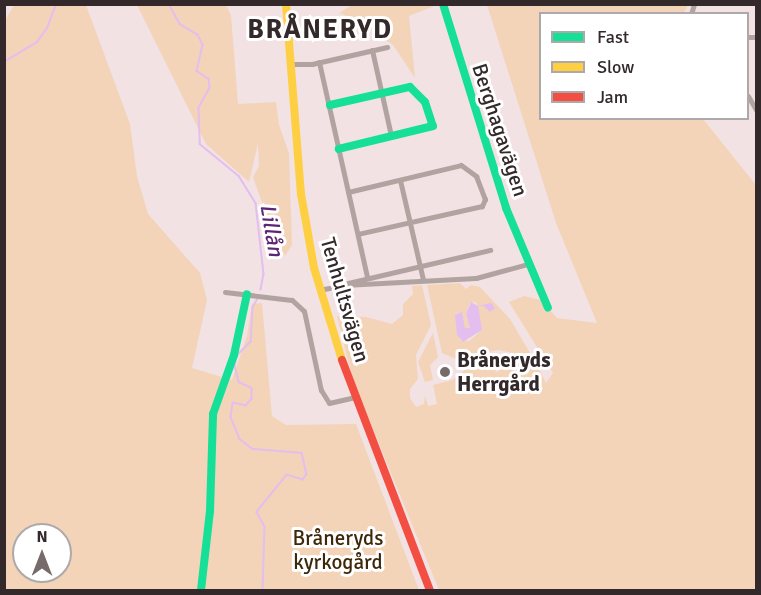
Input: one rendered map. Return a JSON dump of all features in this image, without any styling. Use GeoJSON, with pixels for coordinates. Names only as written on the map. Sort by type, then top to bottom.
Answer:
{"type":"FeatureCollection","features":[{"type":"Feature","properties":{"kind":"street","name":"Tenhultsvägen"},"geometry":{"type":"LineString","coordinates":[[286,4],[303,211],[320,290],[356,397],[430,591]]}},
{"type":"Feature","properties":{"kind":"street","name":"Berghagavägen"},"geometry":{"type":"LineString","coordinates":[[443,4],[506,208],[548,308]]}},
{"type":"Feature","properties":{"kind":"street"},"geometry":{"type":"LineString","coordinates":[[290,64],[319,62],[387,47]]}},
{"type":"Feature","properties":{"kind":"street"},"geometry":{"type":"LineString","coordinates":[[372,50],[391,136]]}},
{"type":"Feature","properties":{"kind":"street"},"geometry":{"type":"LineString","coordinates":[[319,62],[367,277]]}},
{"type":"Feature","properties":{"kind":"street"},"geometry":{"type":"LineString","coordinates":[[330,105],[382,93],[413,89],[428,107],[433,126],[339,149]]}},
{"type":"Feature","properties":{"kind":"street"},"geometry":{"type":"LineString","coordinates":[[348,192],[463,166],[478,179],[485,199],[482,206],[358,234]]}},
{"type":"Feature","properties":{"kind":"street"},"geometry":{"type":"LineString","coordinates":[[400,180],[423,280]]}},
{"type":"Feature","properties":{"kind":"street"},"geometry":{"type":"LineString","coordinates":[[320,290],[367,277],[490,250]]}},
{"type":"Feature","properties":{"kind":"street"},"geometry":{"type":"LineString","coordinates":[[344,285],[476,278],[528,264]]}},
{"type":"Feature","properties":{"kind":"street"},"geometry":{"type":"LineString","coordinates":[[225,292],[292,300],[304,311],[321,390],[329,403],[356,397]]}},
{"type":"Feature","properties":{"kind":"street"},"geometry":{"type":"LineString","coordinates":[[201,591],[210,511],[213,414],[234,355],[247,294]]}},
{"type":"Feature","properties":{"kind":"green space","name":"Bråneryds kyrkogård"},"geometry":{"type":"Polygon","coordinates":[[[14,5],[86,5],[130,124],[137,176],[148,214],[200,273],[207,300],[192,368],[232,380],[247,336],[252,304],[262,303],[272,416],[286,425],[356,424],[419,590],[5,590],[5,21],[14,5]]]}},
{"type":"Feature","properties":{"kind":"green space"},"geometry":{"type":"Polygon","coordinates":[[[137,5],[226,5],[231,15],[238,104],[276,102],[279,125],[289,153],[292,245],[285,256],[274,237],[253,177],[259,166],[258,143],[249,182],[206,144],[137,5]]]}},
{"type":"Feature","properties":{"kind":"green space"},"geometry":{"type":"Polygon","coordinates":[[[352,5],[437,5],[409,16],[415,78],[393,45],[362,22],[339,13],[352,5]]]}},
{"type":"Feature","properties":{"kind":"green space"},"geometry":{"type":"Polygon","coordinates":[[[487,5],[688,5],[684,12],[539,12],[539,120],[704,120],[756,185],[756,590],[439,590],[353,381],[337,316],[366,317],[392,324],[403,315],[403,304],[413,294],[412,286],[422,285],[431,325],[416,355],[418,379],[410,389],[410,398],[416,407],[424,404],[425,395],[428,406],[437,404],[433,385],[452,380],[464,371],[456,359],[442,353],[427,285],[460,283],[466,289],[471,285],[480,287],[510,319],[530,353],[522,355],[498,350],[484,353],[487,365],[493,364],[496,372],[532,356],[546,383],[553,373],[509,302],[524,296],[541,300],[557,318],[597,323],[556,223],[487,5]],[[476,302],[470,303],[466,314],[470,328],[465,328],[462,313],[456,314],[460,340],[469,341],[482,330],[476,302]]]}},
{"type":"Feature","properties":{"kind":"green space"},"geometry":{"type":"Polygon","coordinates":[[[433,333],[438,357],[430,365],[433,380],[425,382],[418,362],[433,333]]]}},
{"type":"Feature","properties":{"kind":"shaded area"},"geometry":{"type":"Polygon","coordinates":[[[471,302],[478,306],[482,330],[463,342],[457,335],[455,315],[462,312],[465,328],[470,328],[466,314],[471,302]]]}},
{"type":"Feature","properties":{"kind":"shaded area"},"geometry":{"type":"Polygon","coordinates":[[[491,303],[495,308],[490,312],[484,306],[478,306],[491,303]]]}},
{"type":"Feature","properties":{"kind":"waterway"},"geometry":{"type":"LineString","coordinates":[[4,62],[37,42],[47,28],[56,4]]}},
{"type":"Feature","properties":{"kind":"waterway","name":"Lillån"},"geometry":{"type":"LineString","coordinates":[[169,4],[180,24],[198,35],[203,45],[197,71],[209,79],[210,88],[199,108],[200,144],[239,176],[256,203],[264,274],[261,290]]}},
{"type":"Feature","properties":{"kind":"waterway","name":"Lillån"},"geometry":{"type":"LineString","coordinates":[[258,299],[253,307],[251,342],[237,356],[235,366],[239,382],[252,388],[252,399],[246,406],[233,403],[231,417],[240,439],[253,449],[302,453],[307,474],[303,480],[287,475],[257,512],[265,527],[263,590]]}},
{"type":"Feature","properties":{"kind":"traffic: fast"},"geometry":{"type":"LineString","coordinates":[[443,4],[506,208],[548,308]]}},
{"type":"Feature","properties":{"kind":"traffic: fast"},"geometry":{"type":"LineString","coordinates":[[330,105],[410,87],[425,102],[433,126],[339,149]]}},
{"type":"Feature","properties":{"kind":"traffic: fast"},"geometry":{"type":"LineString","coordinates":[[201,590],[210,511],[213,414],[234,355],[247,294]]}},
{"type":"Feature","properties":{"kind":"traffic: slow"},"geometry":{"type":"LineString","coordinates":[[286,4],[301,194],[314,268],[342,360]]}},
{"type":"Feature","properties":{"kind":"traffic: jam"},"geometry":{"type":"LineString","coordinates":[[342,360],[430,590]]}},
{"type":"Feature","properties":{"kind":"place","name":"Bråneryds Herrgård"},"geometry":{"type":"Point","coordinates":[445,372]}},
{"type":"Feature","properties":{"kind":"district","name":"BRÅNERYD"},"geometry":{"type":"Point","coordinates":[320,30]}}]}
